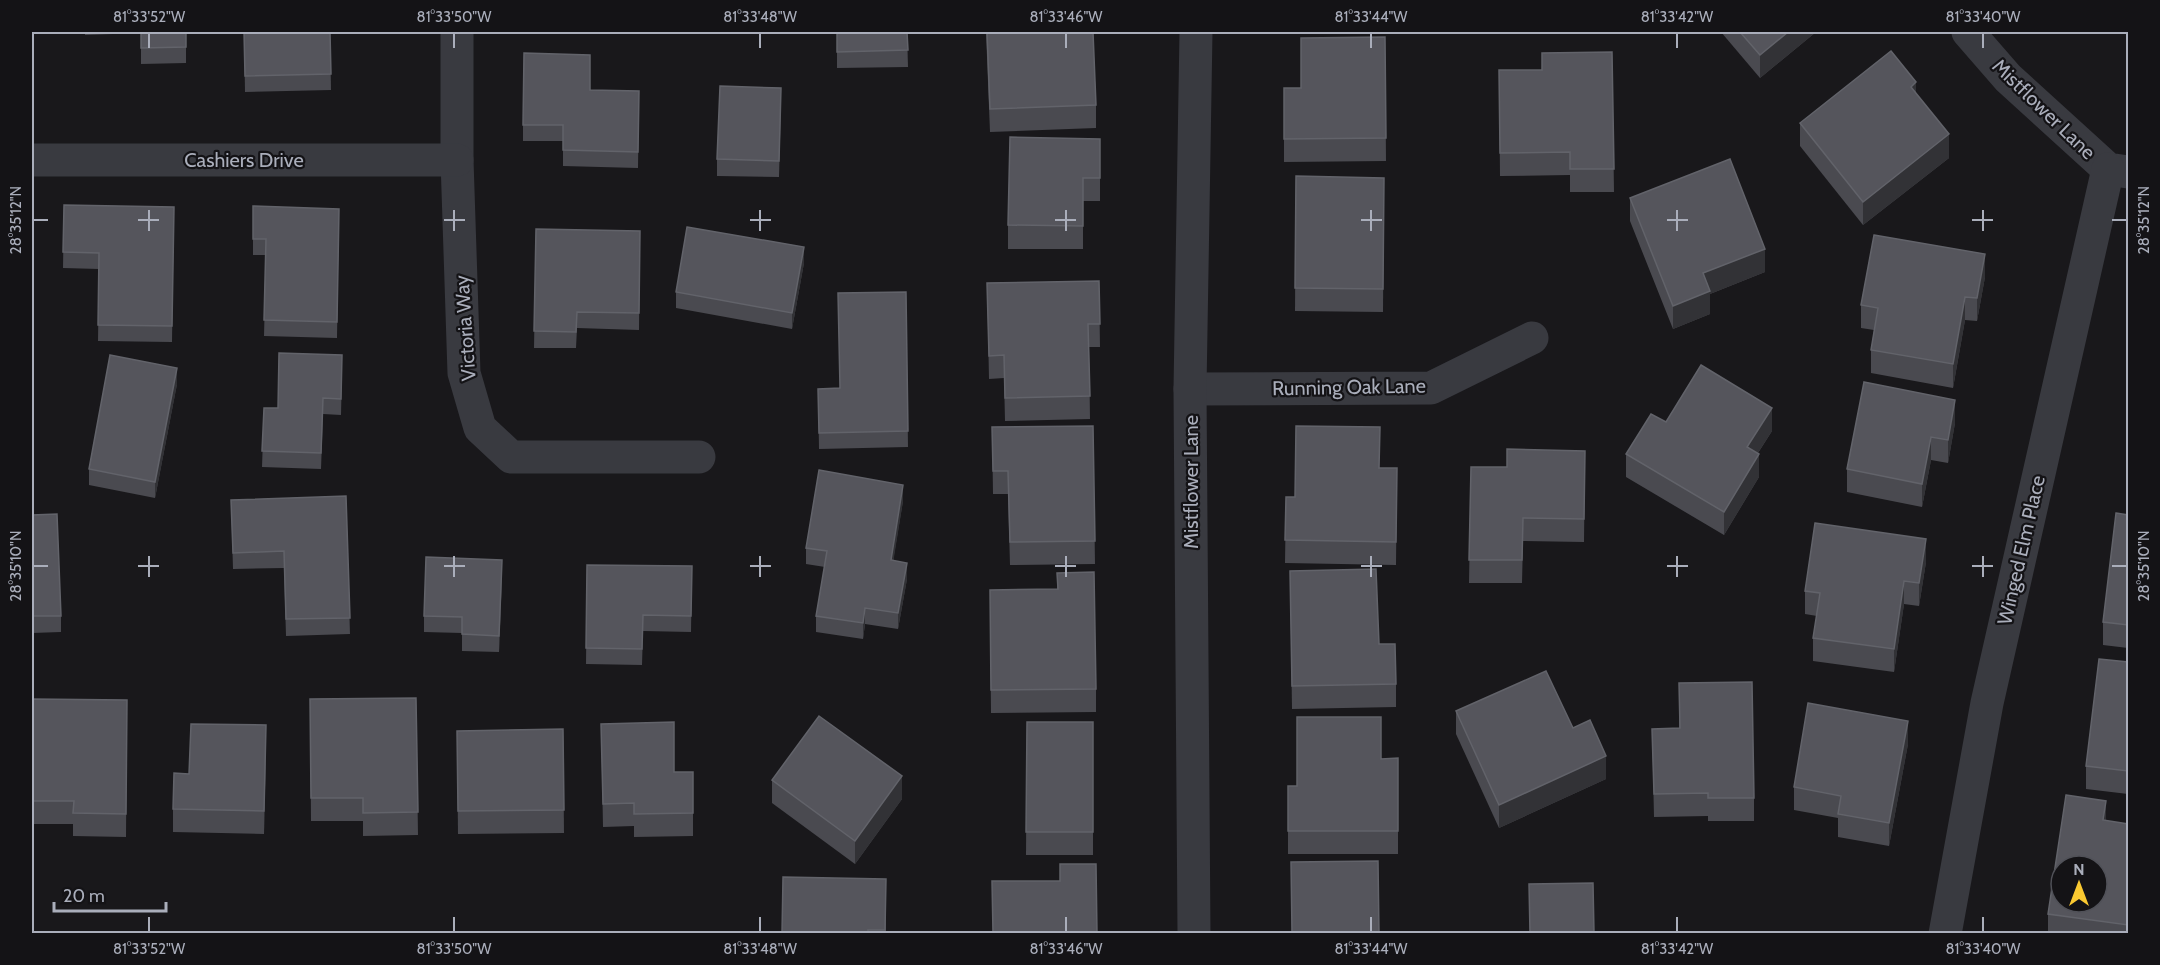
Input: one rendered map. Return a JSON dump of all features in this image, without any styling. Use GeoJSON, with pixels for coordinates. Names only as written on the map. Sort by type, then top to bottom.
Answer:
{"type":"FeatureCollection","features":[{"type":"Feature","properties":{"kind":"street","name":"Victoria Way"},"geometry":{"type":"LineString","coordinates":[[457,32],[457,160],[464,373],[480,428],[511,457],[699,457]]}},
{"type":"Feature","properties":{"kind":"street","name":"Mistflower Lane"},"geometry":{"type":"LineString","coordinates":[[1194,933],[1190,389],[1196,32]]}},
{"type":"Feature","properties":{"kind":"street","name":"Mistflower Lane"},"geometry":{"type":"LineString","coordinates":[[1968,32],[2007,78],[2118,171]]}},
{"type":"Feature","properties":{"kind":"street","name":"Cashiers Drive"},"geometry":{"type":"LineString","coordinates":[[32,160],[457,160]]}},
{"type":"Feature","properties":{"kind":"street","name":"Winged Elm Place"},"geometry":{"type":"LineString","coordinates":[[1945,933],[1987,703],[2118,171]]}},
{"type":"Feature","properties":{"kind":"street","name":"Running Oak Lane"},"geometry":{"type":"LineString","coordinates":[[1190,389],[1431,387],[1532,338]]}},
{"type":"Feature","properties":{"kind":"building"},"geometry":{"type":"Polygon","coordinates":[[[141,32],[186,32],[186,47],[141,48],[141,32]]]}},
{"type":"Feature","properties":{"kind":"building"},"geometry":{"type":"Polygon","coordinates":[[[244,32],[330,32],[331,74],[245,76],[244,32]]]}},
{"type":"Feature","properties":{"kind":"building"},"geometry":{"type":"Polygon","coordinates":[[[837,32],[907,32],[908,50],[837,52],[837,32]]]}},
{"type":"Feature","properties":{"kind":"building"},"geometry":{"type":"Polygon","coordinates":[[[987,32],[1093,32],[1096,105],[990,109],[987,32]]]}},
{"type":"Feature","properties":{"kind":"building"},"geometry":{"type":"Polygon","coordinates":[[[1740,32],[1788,32],[1760,55],[1740,32]]]}},
{"type":"Feature","properties":{"kind":"building"},"geometry":{"type":"Polygon","coordinates":[[[1385,37],[1386,138],[1284,139],[1284,88],[1301,88],[1301,38],[1385,37]]]}},
{"type":"Feature","properties":{"kind":"building"},"geometry":{"type":"Polygon","coordinates":[[[1891,51],[1916,82],[1911,87],[1949,134],[1863,202],[1800,123],[1891,51]]]}},
{"type":"Feature","properties":{"kind":"building"},"geometry":{"type":"Polygon","coordinates":[[[1612,52],[1614,169],[1570,169],[1570,152],[1500,153],[1499,70],[1542,70],[1542,53],[1612,52]]]}},
{"type":"Feature","properties":{"kind":"building"},"geometry":{"type":"Polygon","coordinates":[[[524,53],[590,55],[590,90],[639,91],[638,152],[563,150],[563,125],[523,125],[524,53]]]}},
{"type":"Feature","properties":{"kind":"building"},"geometry":{"type":"Polygon","coordinates":[[[720,86],[781,88],[779,161],[717,159],[720,86]]]}},
{"type":"Feature","properties":{"kind":"building"},"geometry":{"type":"Polygon","coordinates":[[[1010,137],[1100,139],[1100,178],[1083,178],[1083,226],[1008,225],[1010,137]]]}},
{"type":"Feature","properties":{"kind":"building"},"geometry":{"type":"Polygon","coordinates":[[[1730,159],[1765,249],[1703,273],[1710,291],[1673,306],[1630,198],[1730,159]]]}},
{"type":"Feature","properties":{"kind":"building"},"geometry":{"type":"Polygon","coordinates":[[[1296,176],[1384,178],[1383,289],[1295,288],[1296,176]]]}},
{"type":"Feature","properties":{"kind":"building"},"geometry":{"type":"Polygon","coordinates":[[[64,205],[174,207],[172,326],[98,325],[99,253],[63,252],[64,205]]]}},
{"type":"Feature","properties":{"kind":"building"},"geometry":{"type":"Polygon","coordinates":[[[253,206],[339,209],[337,322],[264,320],[266,239],[253,239],[253,206]]]}},
{"type":"Feature","properties":{"kind":"building"},"geometry":{"type":"Polygon","coordinates":[[[687,227],[804,247],[792,313],[676,292],[687,227]]]}},
{"type":"Feature","properties":{"kind":"building"},"geometry":{"type":"Polygon","coordinates":[[[536,229],[640,231],[639,313],[577,312],[576,332],[534,331],[536,229]]]}},
{"type":"Feature","properties":{"kind":"building"},"geometry":{"type":"Polygon","coordinates":[[[1874,235],[1985,254],[1977,298],[1965,297],[1953,364],[1871,350],[1878,308],[1861,305],[1874,235]]]}},
{"type":"Feature","properties":{"kind":"building"},"geometry":{"type":"Polygon","coordinates":[[[1099,281],[1100,324],[1088,324],[1090,396],[1005,398],[1004,355],[989,356],[987,283],[1099,281]]]}},
{"type":"Feature","properties":{"kind":"building"},"geometry":{"type":"Polygon","coordinates":[[[906,292],[908,431],[819,433],[818,389],[840,388],[838,293],[906,292]]]}},
{"type":"Feature","properties":{"kind":"building"},"geometry":{"type":"Polygon","coordinates":[[[279,353],[342,355],[341,399],[323,398],[321,453],[262,451],[264,408],[278,408],[279,353]]]}},
{"type":"Feature","properties":{"kind":"building"},"geometry":{"type":"Polygon","coordinates":[[[110,355],[177,368],[155,482],[89,469],[110,355]]]}},
{"type":"Feature","properties":{"kind":"building"},"geometry":{"type":"Polygon","coordinates":[[[1701,365],[1772,408],[1747,447],[1759,454],[1724,512],[1626,454],[1651,414],[1666,422],[1701,365]]]}},
{"type":"Feature","properties":{"kind":"building"},"geometry":{"type":"Polygon","coordinates":[[[1864,382],[1955,400],[1948,440],[1931,437],[1922,484],[1847,469],[1864,382]]]}},
{"type":"Feature","properties":{"kind":"building"},"geometry":{"type":"Polygon","coordinates":[[[1093,426],[1095,541],[1010,542],[1008,471],[993,471],[992,427],[1093,426]]]}},
{"type":"Feature","properties":{"kind":"building"},"geometry":{"type":"Polygon","coordinates":[[[1296,426],[1380,427],[1379,468],[1397,468],[1396,542],[1285,540],[1286,497],[1295,497],[1296,426]]]}},
{"type":"Feature","properties":{"kind":"building"},"geometry":{"type":"Polygon","coordinates":[[[1507,449],[1585,451],[1584,519],[1523,518],[1522,560],[1469,560],[1471,467],[1507,467],[1507,449]]]}},
{"type":"Feature","properties":{"kind":"building"},"geometry":{"type":"Polygon","coordinates":[[[819,470],[903,485],[891,560],[907,563],[898,613],[865,608],[863,623],[816,616],[827,551],[806,548],[819,470]]]}},
{"type":"Feature","properties":{"kind":"building"},"geometry":{"type":"Polygon","coordinates":[[[346,496],[350,618],[286,619],[284,551],[233,553],[231,500],[346,496]]]}},
{"type":"Feature","properties":{"kind":"building"},"geometry":{"type":"Polygon","coordinates":[[[2116,513],[2128,515],[2128,625],[2103,622],[2116,513]]]}},
{"type":"Feature","properties":{"kind":"building"},"geometry":{"type":"Polygon","coordinates":[[[57,514],[61,616],[32,616],[32,515],[57,514]]]}},
{"type":"Feature","properties":{"kind":"building"},"geometry":{"type":"Polygon","coordinates":[[[1815,523],[1926,539],[1919,583],[1904,581],[1894,649],[1813,638],[1820,593],[1805,591],[1815,523]]]}},
{"type":"Feature","properties":{"kind":"building"},"geometry":{"type":"Polygon","coordinates":[[[426,557],[502,560],[499,636],[462,634],[462,617],[424,616],[426,557]]]}},
{"type":"Feature","properties":{"kind":"building"},"geometry":{"type":"Polygon","coordinates":[[[587,565],[692,566],[691,616],[643,615],[642,649],[586,648],[587,565]]]}},
{"type":"Feature","properties":{"kind":"building"},"geometry":{"type":"Polygon","coordinates":[[[1376,569],[1379,644],[1395,644],[1396,684],[1292,686],[1290,571],[1376,569]]]}},
{"type":"Feature","properties":{"kind":"building"},"geometry":{"type":"Polygon","coordinates":[[[1094,572],[1096,689],[991,690],[990,590],[1058,589],[1057,573],[1094,572]]]}},
{"type":"Feature","properties":{"kind":"building"},"geometry":{"type":"Polygon","coordinates":[[[2099,659],[2128,662],[2128,771],[2086,766],[2099,659]]]}},
{"type":"Feature","properties":{"kind":"building"},"geometry":{"type":"Polygon","coordinates":[[[1546,671],[1573,728],[1590,720],[1606,756],[1499,805],[1456,711],[1546,671]]]}},
{"type":"Feature","properties":{"kind":"building"},"geometry":{"type":"Polygon","coordinates":[[[1752,682],[1754,798],[1708,798],[1708,793],[1654,794],[1652,729],[1680,728],[1679,683],[1752,682]]]}},
{"type":"Feature","properties":{"kind":"building"},"geometry":{"type":"Polygon","coordinates":[[[416,698],[418,812],[363,813],[363,798],[311,798],[310,699],[416,698]]]}},
{"type":"Feature","properties":{"kind":"building"},"geometry":{"type":"Polygon","coordinates":[[[32,699],[127,700],[126,814],[73,813],[74,801],[32,801],[32,699]]]}},
{"type":"Feature","properties":{"kind":"building"},"geometry":{"type":"Polygon","coordinates":[[[1808,703],[1908,721],[1889,823],[1838,814],[1841,796],[1794,787],[1808,703]]]}},
{"type":"Feature","properties":{"kind":"building"},"geometry":{"type":"Polygon","coordinates":[[[819,716],[902,776],[855,841],[772,780],[819,716]]]}},
{"type":"Feature","properties":{"kind":"building"},"geometry":{"type":"Polygon","coordinates":[[[1297,717],[1381,717],[1381,759],[1398,758],[1398,831],[1288,831],[1288,786],[1297,786],[1297,717]]]}},
{"type":"Feature","properties":{"kind":"building"},"geometry":{"type":"Polygon","coordinates":[[[674,722],[674,772],[693,772],[693,813],[634,814],[634,803],[603,804],[601,724],[674,722]]]}},
{"type":"Feature","properties":{"kind":"building"},"geometry":{"type":"Polygon","coordinates":[[[1027,722],[1093,722],[1093,832],[1026,832],[1027,722]]]}},
{"type":"Feature","properties":{"kind":"building"},"geometry":{"type":"Polygon","coordinates":[[[191,724],[266,725],[264,811],[173,809],[174,773],[189,774],[191,724]]]}},
{"type":"Feature","properties":{"kind":"building"},"geometry":{"type":"Polygon","coordinates":[[[563,729],[564,810],[458,811],[457,731],[563,729]]]}},
{"type":"Feature","properties":{"kind":"building"},"geometry":{"type":"Polygon","coordinates":[[[2066,795],[2106,801],[2103,820],[2128,824],[2128,925],[2048,914],[2049,907],[2049,914],[2109,914],[2109,854],[2057,854],[2066,795]]]}},
{"type":"Feature","properties":{"kind":"building"},"geometry":{"type":"Polygon","coordinates":[[[1378,861],[1379,933],[1292,933],[1291,862],[1378,861]]]}},
{"type":"Feature","properties":{"kind":"building"},"geometry":{"type":"Polygon","coordinates":[[[1060,864],[1096,864],[1097,933],[993,933],[992,881],[1060,881],[1060,864]]]}},
{"type":"Feature","properties":{"kind":"building"},"geometry":{"type":"Polygon","coordinates":[[[783,877],[886,879],[885,930],[868,930],[868,933],[782,933],[783,877]]]}},
{"type":"Feature","properties":{"kind":"building"},"geometry":{"type":"Polygon","coordinates":[[[1593,883],[1594,933],[1530,933],[1529,884],[1593,883]]]}}]}
